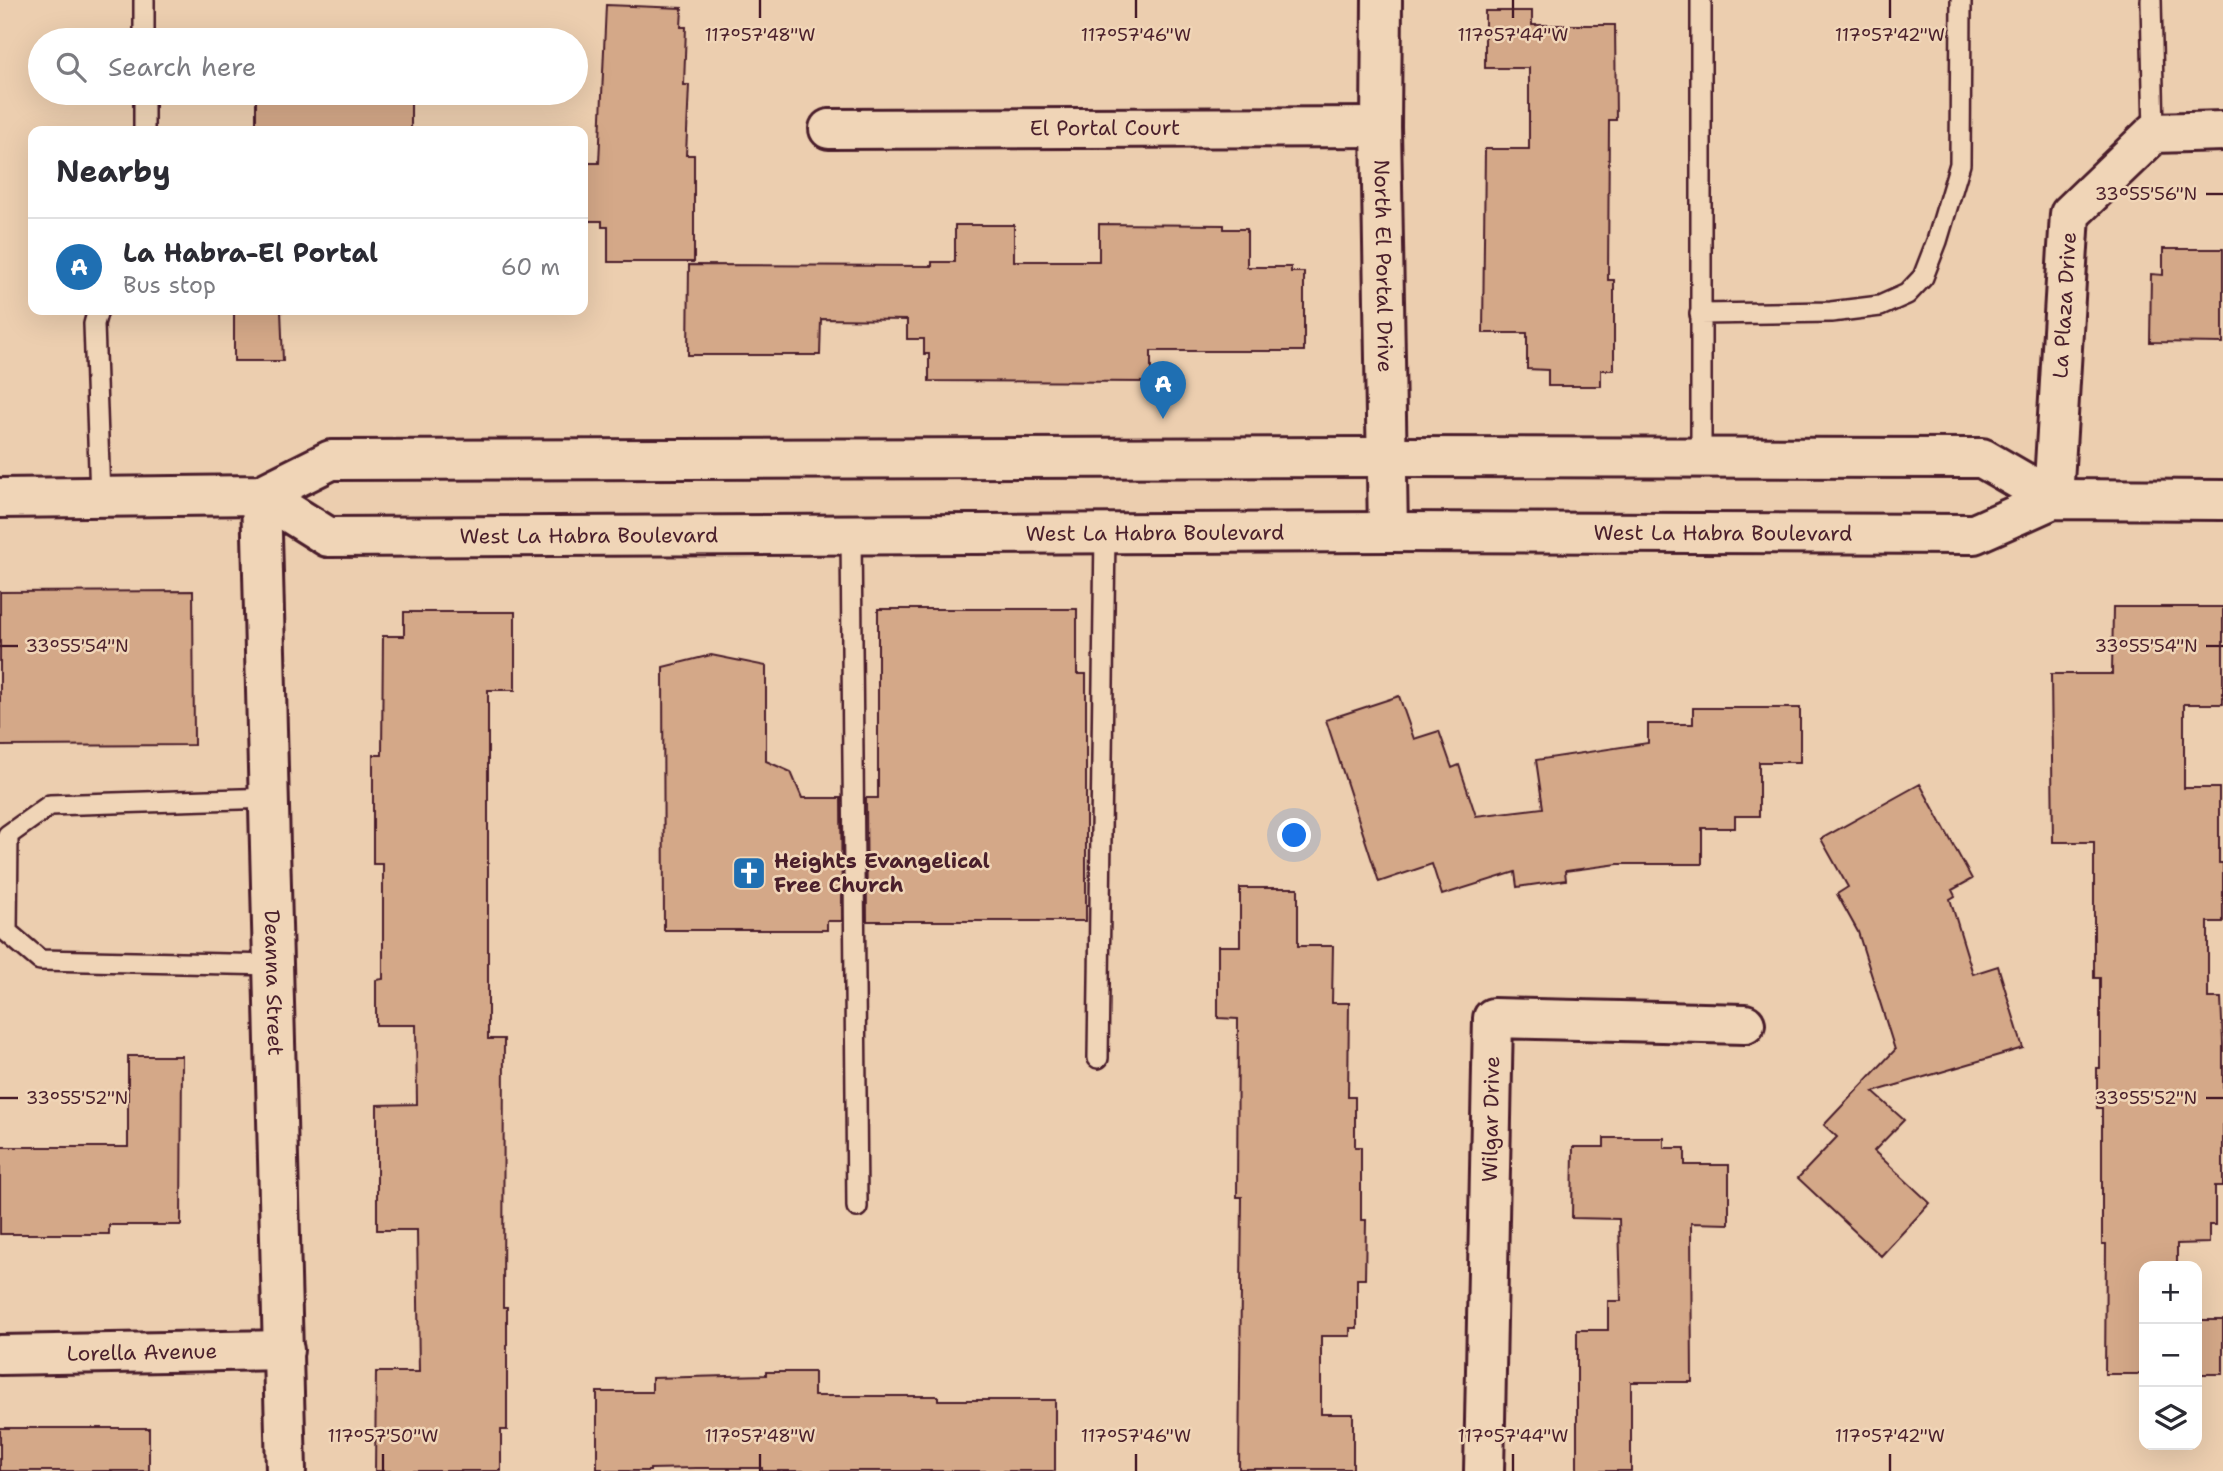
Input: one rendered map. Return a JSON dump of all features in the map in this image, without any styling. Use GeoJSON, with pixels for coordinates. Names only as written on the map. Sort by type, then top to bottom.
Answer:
{"type":"FeatureCollection","features":[{"type":"Feature","properties":{"kind":"main road","name":"North El Portal Drive"},"geometry":{"type":"LineString","coordinates":[[1382,0],[1381,127],[1388,532]]}},
{"type":"Feature","properties":{"kind":"main road","name":"El Portal Court"},"geometry":{"type":"LineString","coordinates":[[829,129],[1381,127]]}},
{"type":"Feature","properties":{"kind":"main road"},"geometry":{"type":"LineString","coordinates":[[2154,133],[2223,131]]}},
{"type":"Feature","properties":{"kind":"main road","name":"La Plaza Drive"},"geometry":{"type":"LineString","coordinates":[[2053,499],[2070,214],[2154,133]]}},
{"type":"Feature","properties":{"kind":"main road","name":"West La Habra Boulevard"},"geometry":{"type":"LineString","coordinates":[[0,498],[261,495],[331,460],[1387,457],[1982,458],[2053,499]]}},
{"type":"Feature","properties":{"kind":"main road","name":"West La Habra Boulevard"},"geometry":{"type":"LineString","coordinates":[[261,495],[328,537],[1388,532],[1974,534],[2053,499],[2223,500]]}},
{"type":"Feature","properties":{"kind":"main road","name":"Deanna Street"},"geometry":{"type":"LineString","coordinates":[[261,495],[286,1471]]}},
{"type":"Feature","properties":{"kind":"main road","name":"Wilgar Drive"},"geometry":{"type":"LineString","coordinates":[[1484,1471],[1493,1018],[1745,1024]]}},
{"type":"Feature","properties":{"kind":"main road","name":"Lorella Avenue"},"geometry":{"type":"LineString","coordinates":[[0,1355],[284,1350]]}},
{"type":"Feature","properties":{"kind":"lane"},"geometry":{"type":"LineString","coordinates":[[144,0],[144,28]]}},
{"type":"Feature","properties":{"kind":"lane"},"geometry":{"type":"LineString","coordinates":[[1701,0],[1701,458]]}},
{"type":"Feature","properties":{"kind":"lane"},"geometry":{"type":"LineString","coordinates":[[1700,314],[1831,312],[1880,306],[1907,294],[1923,277],[1937,241],[1960,163],[1961,0]]}},
{"type":"Feature","properties":{"kind":"lane"},"geometry":{"type":"LineString","coordinates":[[2151,0],[2154,133]]}},
{"type":"Feature","properties":{"kind":"lane"},"geometry":{"type":"LineString","coordinates":[[144,105],[144,126]]}},
{"type":"Feature","properties":{"kind":"lane"},"geometry":{"type":"LineString","coordinates":[[97,315],[94,324],[100,497]]}},
{"type":"Feature","properties":{"kind":"lane"},"geometry":{"type":"LineString","coordinates":[[851,534],[857,1207]]}},
{"type":"Feature","properties":{"kind":"lane"},"geometry":{"type":"LineString","coordinates":[[1098,1058],[1105,534]]}},
{"type":"Feature","properties":{"kind":"lane"},"geometry":{"type":"LineString","coordinates":[[269,798],[50,805],[8,835],[7,932],[40,960],[273,965]]}},
{"type":"Feature","properties":{"kind":"building"},"geometry":{"type":"Polygon","coordinates":[[[606,5],[682,8],[681,27],[686,27],[684,85],[689,85],[686,155],[694,155],[694,262],[608,262],[608,227],[602,227],[602,221],[588,221],[588,163],[599,163],[606,5]]]}},
{"type":"Feature","properties":{"kind":"building"},"geometry":{"type":"Polygon","coordinates":[[[1485,11],[1532,11],[1532,25],[1615,25],[1616,120],[1609,120],[1608,280],[1614,280],[1614,370],[1601,370],[1601,386],[1548,386],[1548,370],[1527,369],[1527,333],[1483,333],[1485,149],[1529,149],[1529,68],[1485,68],[1485,11]]]}},
{"type":"Feature","properties":{"kind":"building"},"geometry":{"type":"Polygon","coordinates":[[[256,105],[411,105],[411,126],[256,126],[256,105]]]}},
{"type":"Feature","properties":{"kind":"building"},"geometry":{"type":"Polygon","coordinates":[[[1099,224],[1224,225],[1224,229],[1247,229],[1247,267],[1291,267],[1291,272],[1304,272],[1304,351],[1151,351],[1151,382],[929,381],[929,354],[924,354],[924,339],[907,339],[907,320],[821,319],[820,355],[688,355],[689,265],[932,266],[932,262],[955,262],[955,225],[1014,225],[1014,261],[1099,261],[1099,224]]]}},
{"type":"Feature","properties":{"kind":"building"},"geometry":{"type":"Polygon","coordinates":[[[2163,249],[2223,249],[2223,343],[2150,342],[2151,274],[2163,275],[2163,249]]]}},
{"type":"Feature","properties":{"kind":"building"},"geometry":{"type":"Polygon","coordinates":[[[234,315],[281,315],[283,361],[234,361],[234,315]]]}},
{"type":"Feature","properties":{"kind":"building"},"geometry":{"type":"Polygon","coordinates":[[[193,591],[194,745],[0,746],[0,592],[193,591]]]}},
{"type":"Feature","properties":{"kind":"building"},"geometry":{"type":"Polygon","coordinates":[[[2113,607],[2223,607],[2223,704],[2184,704],[2184,788],[2219,788],[2219,863],[2223,863],[2223,922],[2208,922],[2208,998],[2221,998],[2223,1186],[2215,1186],[2215,1225],[2209,1225],[2209,1243],[2177,1244],[2177,1261],[2139,1261],[2139,1374],[2105,1374],[2106,1244],[2102,1244],[2102,1108],[2097,1108],[2100,978],[2094,978],[2094,842],[2053,842],[2051,674],[2112,674],[2113,607]]]}},
{"type":"Feature","properties":{"kind":"building"},"geometry":{"type":"Polygon","coordinates":[[[878,609],[1077,609],[1077,674],[1086,674],[1086,921],[867,921],[866,798],[878,798],[878,609]]]}},
{"type":"Feature","properties":{"kind":"building"},"geometry":{"type":"Polygon","coordinates":[[[404,612],[515,612],[515,690],[488,690],[488,1039],[504,1039],[503,1307],[507,1307],[507,1430],[501,1430],[501,1471],[375,1471],[376,1372],[419,1372],[417,1230],[377,1230],[377,1105],[417,1104],[416,1025],[376,1025],[376,980],[383,979],[383,864],[373,864],[373,755],[382,755],[383,636],[404,636],[404,612]]]}},
{"type":"Feature","properties":{"kind":"building"},"geometry":{"type":"Polygon","coordinates":[[[711,655],[766,666],[766,761],[791,772],[802,798],[841,798],[842,921],[827,921],[827,930],[664,930],[663,667],[711,655]]]}},
{"type":"Feature","properties":{"kind":"building"},"geometry":{"type":"Polygon","coordinates":[[[1399,696],[1414,739],[1439,731],[1452,768],[1459,765],[1476,816],[1543,808],[1536,760],[1648,743],[1648,724],[1693,724],[1693,708],[1800,708],[1800,762],[1759,762],[1759,816],[1735,816],[1735,828],[1702,828],[1702,864],[1618,864],[1565,871],[1566,880],[1517,887],[1515,872],[1442,895],[1432,864],[1379,882],[1326,720],[1399,696]]]}},
{"type":"Feature","properties":{"kind":"building"},"geometry":{"type":"Polygon","coordinates":[[[1920,784],[1972,879],[1952,890],[1955,896],[1950,899],[1973,974],[1998,966],[2023,1048],[1873,1092],[1904,1120],[1874,1151],[1930,1203],[1881,1256],[1798,1178],[1837,1137],[1824,1125],[1895,1050],[1858,932],[1837,894],[1848,887],[1821,839],[1920,784]]]}},
{"type":"Feature","properties":{"kind":"building"},"geometry":{"type":"Polygon","coordinates":[[[1240,888],[1298,888],[1298,946],[1333,946],[1332,1003],[1349,1003],[1348,1097],[1355,1097],[1355,1147],[1361,1147],[1361,1220],[1366,1220],[1365,1279],[1357,1279],[1357,1328],[1350,1328],[1350,1336],[1321,1336],[1321,1414],[1353,1414],[1353,1469],[1239,1469],[1242,1197],[1237,1197],[1238,1019],[1218,1018],[1218,946],[1240,946],[1240,888]]]}},
{"type":"Feature","properties":{"kind":"building"},"geometry":{"type":"Polygon","coordinates":[[[128,1056],[182,1056],[181,1225],[109,1225],[109,1234],[0,1234],[0,1147],[128,1147],[128,1056]]]}},
{"type":"Feature","properties":{"kind":"building"},"geometry":{"type":"Polygon","coordinates":[[[1604,1138],[1664,1138],[1664,1148],[1685,1148],[1685,1165],[1729,1165],[1729,1224],[1691,1223],[1692,1382],[1631,1382],[1631,1471],[1577,1471],[1577,1330],[1608,1330],[1608,1301],[1621,1301],[1619,1219],[1572,1218],[1573,1147],[1604,1147],[1604,1138]]]}},
{"type":"Feature","properties":{"kind":"building"},"geometry":{"type":"Polygon","coordinates":[[[2202,1320],[2223,1320],[2223,1374],[2202,1374],[2202,1320]]]}},
{"type":"Feature","properties":{"kind":"building"},"geometry":{"type":"Polygon","coordinates":[[[766,1372],[814,1372],[814,1396],[1055,1400],[1055,1471],[597,1469],[597,1392],[652,1392],[652,1378],[766,1375],[766,1372]]]}},
{"type":"Feature","properties":{"kind":"building"},"geometry":{"type":"Polygon","coordinates":[[[0,1428],[149,1428],[149,1471],[0,1471],[0,1428]]]}},
{"type":"Feature","properties":{"kind":"place","name":"La Habra-El Portal"},"geometry":{"type":"Point","coordinates":[1163,419]}},
{"type":"Feature","properties":{"kind":"place","name":"Heights Evangelical Free Church"},"geometry":{"type":"Point","coordinates":[749,873]}}]}
